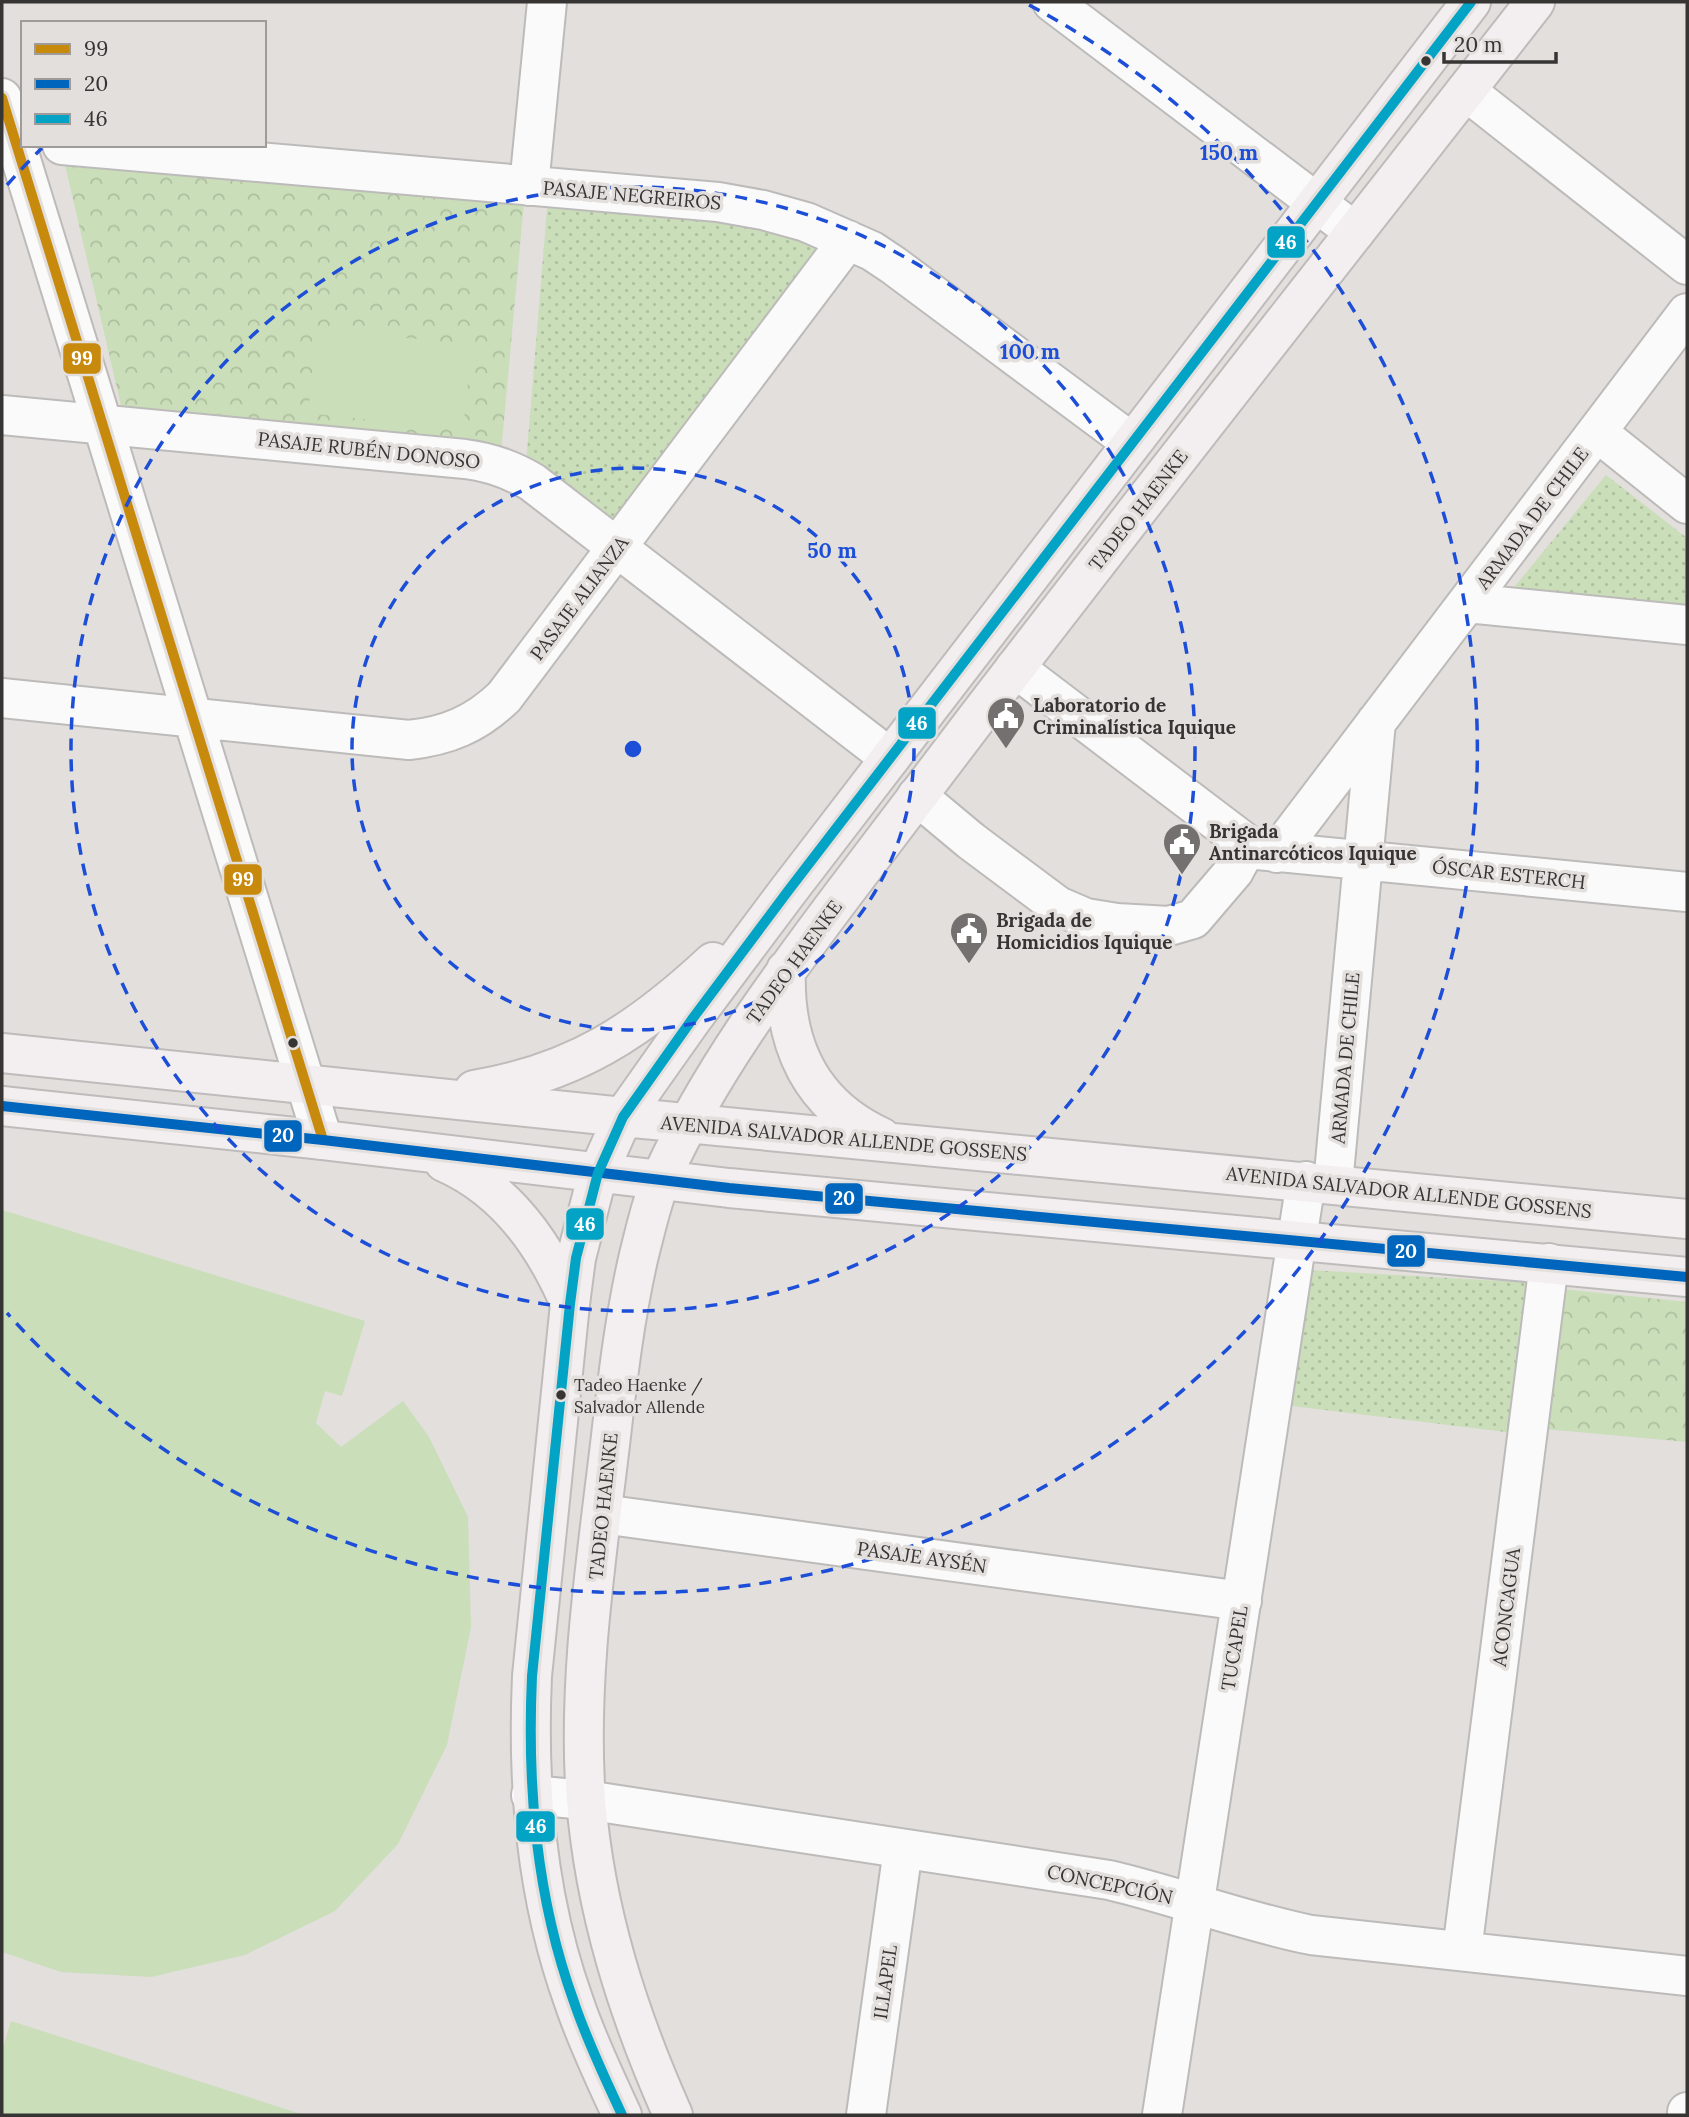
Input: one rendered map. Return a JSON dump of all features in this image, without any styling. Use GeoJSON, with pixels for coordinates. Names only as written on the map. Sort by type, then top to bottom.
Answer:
{"type":"FeatureCollection","features":[{"type":"Feature","properties":{"kind":"main road"},"geometry":{"type":"LineString","coordinates":[[622,2115],[582,2025],[558,1953],[537,1854],[529,1736],[532,1676],[570,1304],[581,1236],[598,1173],[623,1117],[693,1018],[1315,202],[1471,2]]}},
{"type":"Feature","properties":{"kind":"main road","name":"TADEO HAENKE"},"geometry":{"type":"LineString","coordinates":[[673,2115],[629,2009],[611,1948],[600,1902],[586,1800],[585,1689],[602,1514],[626,1320],[642,1245],[660,1181],[688,1123],[715,1077],[786,970],[1015,668],[1535,2]]}},
{"type":"Feature","properties":{"kind":"main road"},"geometry":{"type":"LineString","coordinates":[[419,1096],[456,1093],[517,1082],[544,1074],[609,1044],[645,1021],[679,994],[788,891]]}},
{"type":"Feature","properties":{"kind":"main road"},"geometry":{"type":"LineString","coordinates":[[786,970],[788,1025],[809,1075],[845,1116],[868,1131],[893,1142]]}},
{"type":"Feature","properties":{"kind":"main road","name":"AVENIDA SALVADOR ALLENDE GOSSENS"},"geometry":{"type":"LineString","coordinates":[[2,1053],[623,1117],[1687,1219]]}},
{"type":"Feature","properties":{"kind":"main road"},"geometry":{"type":"LineString","coordinates":[[2,1106],[323,1140],[660,1181],[1687,1277]]}},
{"type":"Feature","properties":{"kind":"main road"},"geometry":{"type":"LineString","coordinates":[[426,1154],[479,1182],[524,1222],[542,1247],[570,1304]]}},
{"type":"Feature","properties":{"kind":"street"},"geometry":{"type":"LineString","coordinates":[[528,186],[547,2]]}},
{"type":"Feature","properties":{"kind":"street"},"geometry":{"type":"LineString","coordinates":[[1052,2],[1355,232]]}},
{"type":"Feature","properties":{"kind":"street"},"geometry":{"type":"LineString","coordinates":[[1465,91],[1687,265]]}},
{"type":"Feature","properties":{"kind":"street"},"geometry":{"type":"LineString","coordinates":[[2,98],[13,141],[323,1140]]}},
{"type":"Feature","properties":{"kind":"street","name":"PASAJE NEGREIROS"},"geometry":{"type":"LineString","coordinates":[[85,147],[718,202],[763,210],[806,222],[848,240],[893,265],[1132,442]]}},
{"type":"Feature","properties":{"kind":"street","name":"PASAJE ALIANZA"},"geometry":{"type":"LineString","coordinates":[[2,698],[409,740],[452,732],[489,711],[505,697],[848,240]]}},
{"type":"Feature","properties":{"kind":"street","name":"ARMADA DE CHILE"},"geometry":{"type":"LineString","coordinates":[[917,796],[971,841],[1058,906],[1086,918],[1116,923],[1169,926],[1193,919],[1234,871],[1263,849],[1376,722],[1687,313]]}},
{"type":"Feature","properties":{"kind":"street","name":"PASAJE RUBÉN DONOSO"},"geometry":{"type":"LineString","coordinates":[[2,415],[484,461],[531,482],[890,758]]}},
{"type":"Feature","properties":{"kind":"street"},"geometry":{"type":"LineString","coordinates":[[1597,432],[1687,504]]}},
{"type":"Feature","properties":{"kind":"street"},"geometry":{"type":"LineString","coordinates":[[1467,603],[1687,625]]}},
{"type":"Feature","properties":{"kind":"street"},"geometry":{"type":"LineString","coordinates":[[1015,668],[1263,849]]}},
{"type":"Feature","properties":{"kind":"street","name":"ARMADA DE CHILE"},"geometry":{"type":"LineString","coordinates":[[1320,1183],[1364,860],[1376,722]]}},
{"type":"Feature","properties":{"kind":"street","name":"ÓSCAR ESTERCH"},"geometry":{"type":"LineString","coordinates":[[1263,849],[1687,892]]}},
{"type":"Feature","properties":{"kind":"street","name":"TUCAPEL"},"geometry":{"type":"LineString","coordinates":[[1162,2115],[1298,1239],[1320,1183]]}},
{"type":"Feature","properties":{"kind":"street","name":"ACONCAGUA"},"geometry":{"type":"LineString","coordinates":[[1462,1951],[1549,1263]]}},
{"type":"Feature","properties":{"kind":"street","name":"PASAJE AYSÉN"},"geometry":{"type":"LineString","coordinates":[[602,1514],[1242,1601]]}},
{"type":"Feature","properties":{"kind":"street","name":"CONCEPCIÓN"},"geometry":{"type":"LineString","coordinates":[[531,1795],[586,1800],[1109,1880],[1195,1903],[1254,1923],[1311,1935],[1687,1976]]}},
{"type":"Feature","properties":{"kind":"street","name":"ILLAPEL"},"geometry":{"type":"LineString","coordinates":[[866,2115],[904,1849]]}},
{"type":"Feature","properties":{"kind":"green space"},"geometry":{"type":"Polygon","coordinates":[[[65,165],[524,202],[501,453],[123,414],[65,165]]]}},
{"type":"Feature","properties":{"kind":"green space"},"geometry":{"type":"Polygon","coordinates":[[[548,197],[751,217],[840,242],[621,532],[526,464],[548,197]]]}},
{"type":"Feature","properties":{"kind":"green space"},"geometry":{"type":"Polygon","coordinates":[[[317,328],[472,345],[463,430],[308,413],[317,328]]]}},
{"type":"Feature","properties":{"kind":"green space"},"geometry":{"type":"Polygon","coordinates":[[[1606,475],[1687,538],[1687,609],[1511,591],[1606,475]]]}},
{"type":"Feature","properties":{"kind":"green space"},"geometry":{"type":"Polygon","coordinates":[[[2,1210],[365,1321],[342,1396],[325,1391],[316,1423],[341,1447],[403,1401],[429,1437],[468,1517],[471,1627],[447,1745],[398,1844],[335,1911],[245,1955],[151,1977],[61,1972],[2,1952],[2,1210]]]}},
{"type":"Feature","properties":{"kind":"green space"},"geometry":{"type":"Polygon","coordinates":[[[1309,1270],[1533,1283],[1514,1433],[1292,1406],[1309,1270]]]}},
{"type":"Feature","properties":{"kind":"green space"},"geometry":{"type":"Polygon","coordinates":[[[1561,1289],[1687,1302],[1687,1442],[1545,1429],[1561,1289]]]}},
{"type":"Feature","properties":{"kind":"green space"},"geometry":{"type":"Polygon","coordinates":[[[11,2021],[304,2115],[2,2115],[2,2051],[11,2021]]]}},
{"type":"Feature","properties":{"kind":"transit line","name":"46"},"geometry":{"type":"LineString","coordinates":[[622,2115],[579,2017],[561,1962],[543,1882],[531,1759],[532,1676],[570,1304],[576,1258],[598,1173],[623,1117],[693,1018],[1471,2]]}},
{"type":"Feature","properties":{"kind":"transit line","name":"99"},"geometry":{"type":"LineString","coordinates":[[2,98],[323,1140]]}},
{"type":"Feature","properties":{"kind":"transit line","name":"20"},"geometry":{"type":"LineString","coordinates":[[2,1106],[323,1140],[729,1188],[1687,1277]]}},
{"type":"Feature","properties":{"kind":"place","name":"Laboratorio de Criminalística Iquique"},"geometry":{"type":"Point","coordinates":[1006,750]}},
{"type":"Feature","properties":{"kind":"place","name":"Brigada Antinarcóticos Iquique"},"geometry":{"type":"Point","coordinates":[1182,876]}},
{"type":"Feature","properties":{"kind":"place","name":"Brigada de Homicidios Iquique"},"geometry":{"type":"Point","coordinates":[969,965]}},
{"type":"Feature","properties":{"kind":"place","name":"Tadeo Haenke / Salvador Allende"},"geometry":{"type":"Point","coordinates":[561,1395]}}]}
